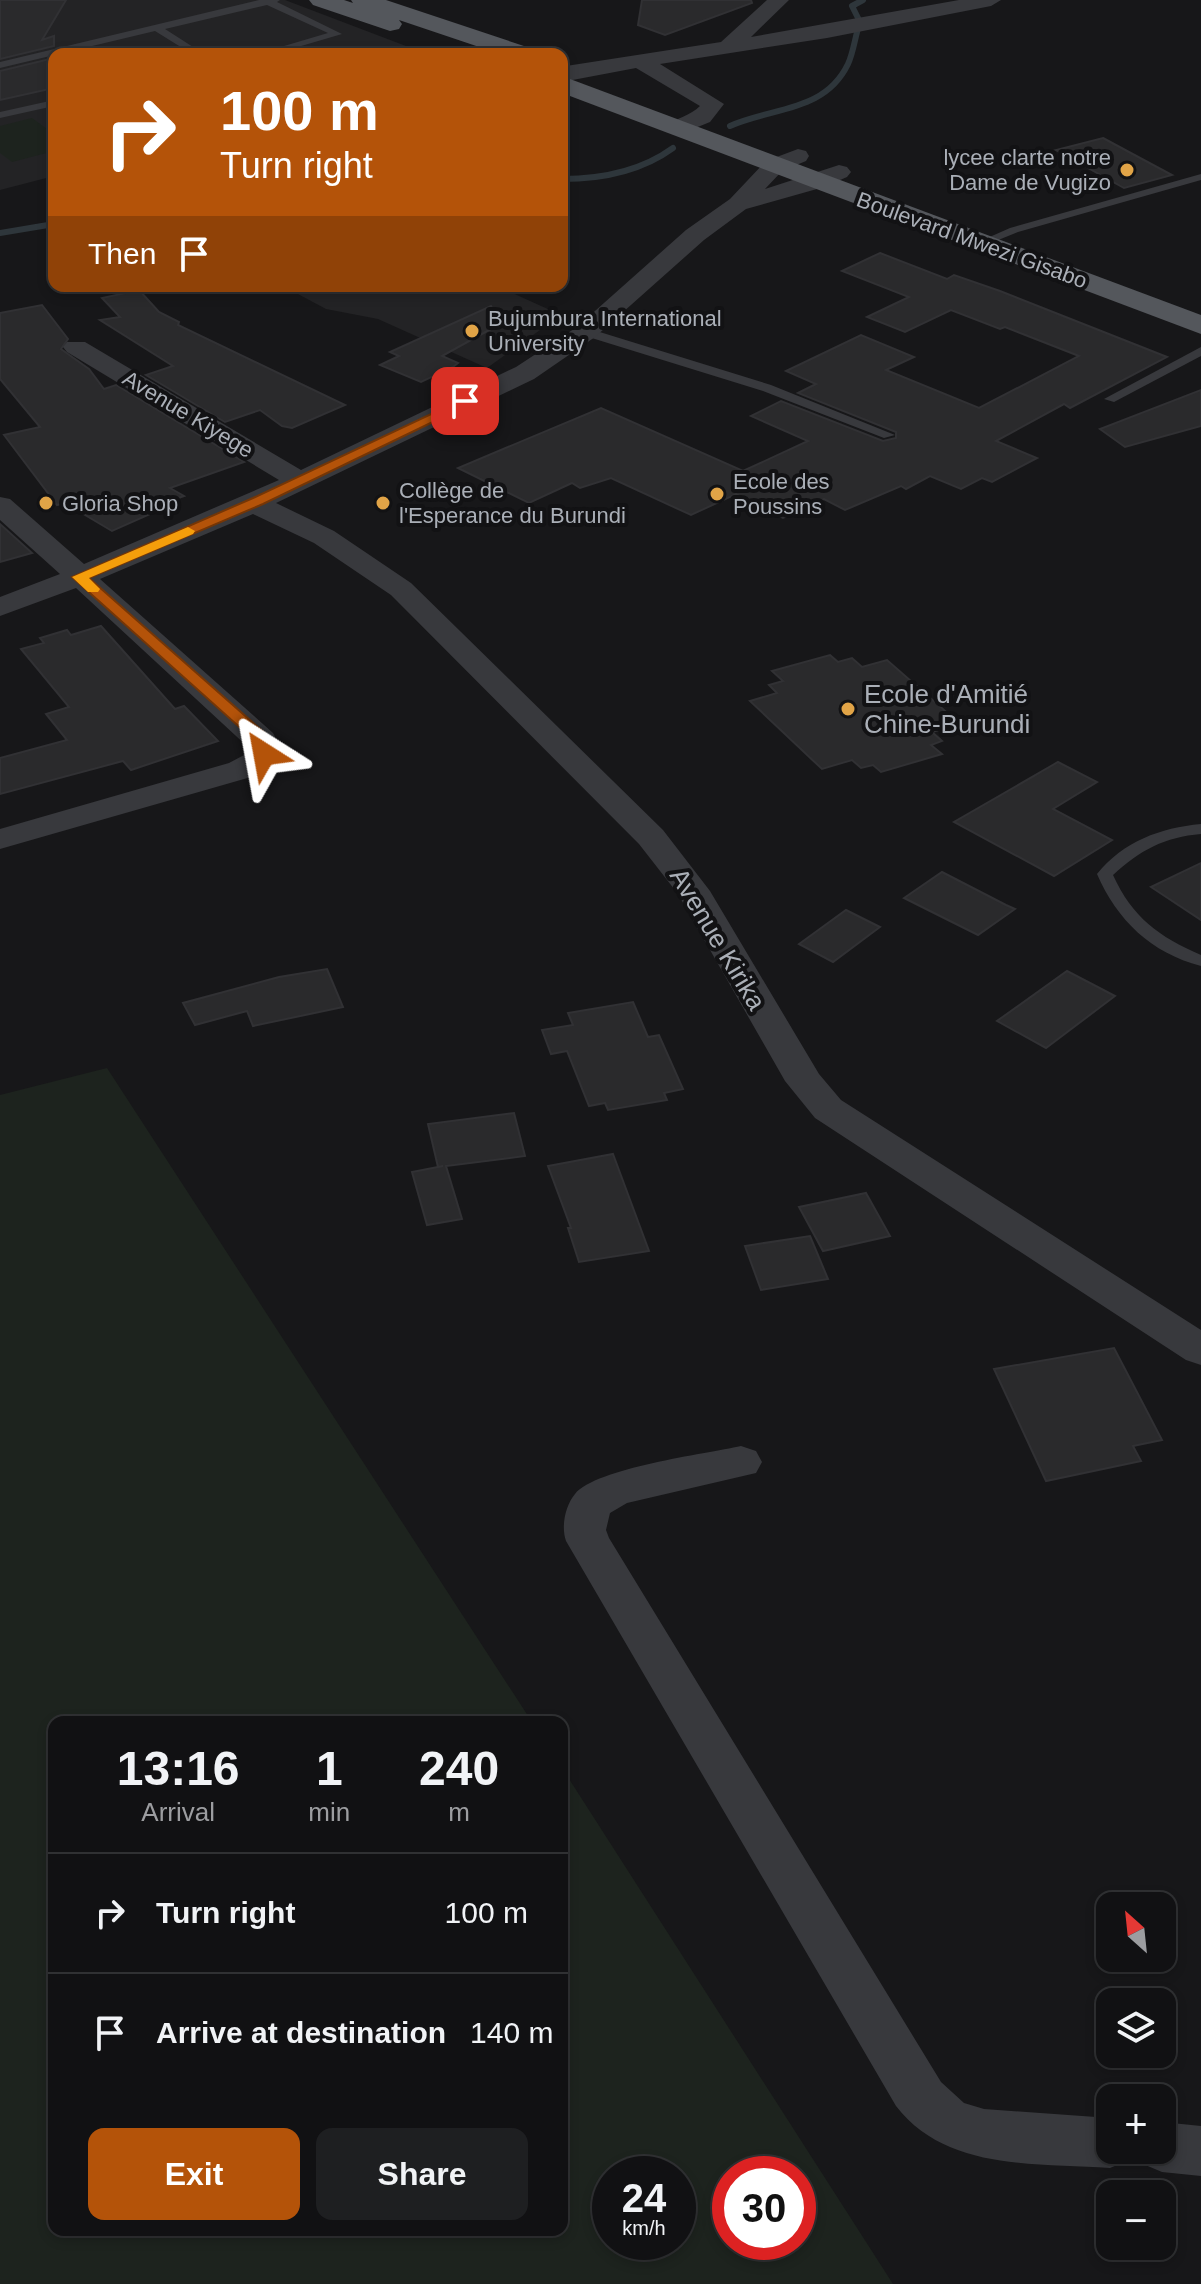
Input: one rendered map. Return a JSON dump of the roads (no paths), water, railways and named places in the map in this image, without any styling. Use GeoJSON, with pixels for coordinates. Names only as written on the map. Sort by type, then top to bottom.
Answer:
{"type":"FeatureCollection","features":[{"type":"Feature","properties":{"kind":"main road"},"geometry":{"type":"LineString","coordinates":[[321,0],[458,48]]}},
{"type":"Feature","properties":{"kind":"main road"},"geometry":{"type":"LineString","coordinates":[[363,0],[506,48]]}},
{"type":"Feature","properties":{"kind":"main road"},"geometry":{"type":"LineString","coordinates":[[568,75],[697,125]]}},
{"type":"Feature","properties":{"kind":"main road","name":"Boulevard Mwezi Gisabo"},"geometry":{"type":"LineString","coordinates":[[697,125],[982,243],[1201,325]]}},
{"type":"Feature","properties":{"kind":"main road","name":"Boulevard Mwezi Gisabo"},"geometry":{"type":"LineString","coordinates":[[828,177],[1014,230],[1201,301]]}},
{"type":"Feature","properties":{"kind":"street"},"geometry":{"type":"LineString","coordinates":[[729,46],[779,0]]}},
{"type":"Feature","properties":{"kind":"street"},"geometry":{"type":"LineString","coordinates":[[568,73],[874,24],[991,0]]}},
{"type":"Feature","properties":{"kind":"street"},"geometry":{"type":"LineString","coordinates":[[639,61],[710,101],[712,109],[697,125]]}},
{"type":"Feature","properties":{"kind":"street"},"geometry":{"type":"LineString","coordinates":[[0,607],[253,503],[525,373],[586,332],[682,247],[738,204],[770,154]]}},
{"type":"Feature","properties":{"kind":"street"},"geometry":{"type":"LineString","coordinates":[[738,204],[828,177]]}},
{"type":"Feature","properties":{"kind":"street","name":"Avenue Kiyege"},"geometry":{"type":"LineString","coordinates":[[76,347],[300,481]]}},
{"type":"Feature","properties":{"kind":"street","name":"Avenue Kirika"},"geometry":{"type":"LineString","coordinates":[[253,503],[324,537],[401,589],[651,837],[693,891],[804,1081],[828,1109],[1201,1350]]}},
{"type":"Feature","properties":{"kind":"street"},"geometry":{"type":"LineString","coordinates":[[0,505],[262,740],[264,754],[240,770],[0,839]]}},
{"type":"Feature","properties":{"kind":"street"},"geometry":{"type":"LineString","coordinates":[[741,1462],[615,1489],[591,1504],[584,1530],[588,1541],[915,2089],[930,2108],[952,2123],[985,2132],[1096,2142]]}},
{"type":"Feature","properties":{"kind":"street"},"geometry":{"type":"LineString","coordinates":[[1176,2148],[1201,2151]]}},
{"type":"Feature","properties":{"kind":"lane"},"geometry":{"type":"LineString","coordinates":[[79,48],[269,1],[337,34],[284,48]]}},
{"type":"Feature","properties":{"kind":"lane"},"geometry":{"type":"LineString","coordinates":[[157,28],[189,48]]}},
{"type":"Feature","properties":{"kind":"lane"},"geometry":{"type":"LineString","coordinates":[[0,65],[48,55]]}},
{"type":"Feature","properties":{"kind":"lane"},"geometry":{"type":"LineString","coordinates":[[0,115],[48,104]]}},
{"type":"Feature","properties":{"kind":"lane"},"geometry":{"type":"LineString","coordinates":[[982,243],[1014,230],[1201,177]]}},
{"type":"Feature","properties":{"kind":"lane"},"geometry":{"type":"LineString","coordinates":[[586,332],[767,388],[889,435]]}},
{"type":"Feature","properties":{"kind":"lane"},"geometry":{"type":"LineString","coordinates":[[1110,399],[1201,351]]}},
{"type":"Feature","properties":{"kind":"lane"},"geometry":{"type":"LineString","coordinates":[[1201,829],[1177,831],[1148,839],[1105,874],[1114,897],[1157,943],[1201,961]]}},
{"type":"Feature","properties":{"kind":"waterway"},"geometry":{"type":"LineString","coordinates":[[730,126],[812,100],[838,80],[850,59],[860,22],[852,6],[863,0]]}},
{"type":"Feature","properties":{"kind":"waterway"},"geometry":{"type":"LineString","coordinates":[[568,179],[592,178],[634,168],[673,148]]}},
{"type":"Feature","properties":{"kind":"waterway"},"geometry":{"type":"LineString","coordinates":[[0,233],[48,225]]}},
{"type":"Feature","properties":{"kind":"place","name":"lycee clarte notre Dame de Vugizo"},"geometry":{"type":"Point","coordinates":[1127,170]}},
{"type":"Feature","properties":{"kind":"place","name":"Bujumbura International University"},"geometry":{"type":"Point","coordinates":[472,331]}},
{"type":"Feature","properties":{"kind":"place","name":"Ecole des Poussins"},"geometry":{"type":"Point","coordinates":[717,494]}},
{"type":"Feature","properties":{"kind":"place","name":"Gloria Shop"},"geometry":{"type":"Point","coordinates":[46,503]}},
{"type":"Feature","properties":{"kind":"place","name":"Collège de l'Esperance du Burundi"},"geometry":{"type":"Point","coordinates":[383,503]}},
{"type":"Feature","properties":{"kind":"place","name":"Ecole d'Amitié Chine-Burundi"},"geometry":{"type":"Point","coordinates":[848,709]}}]}
